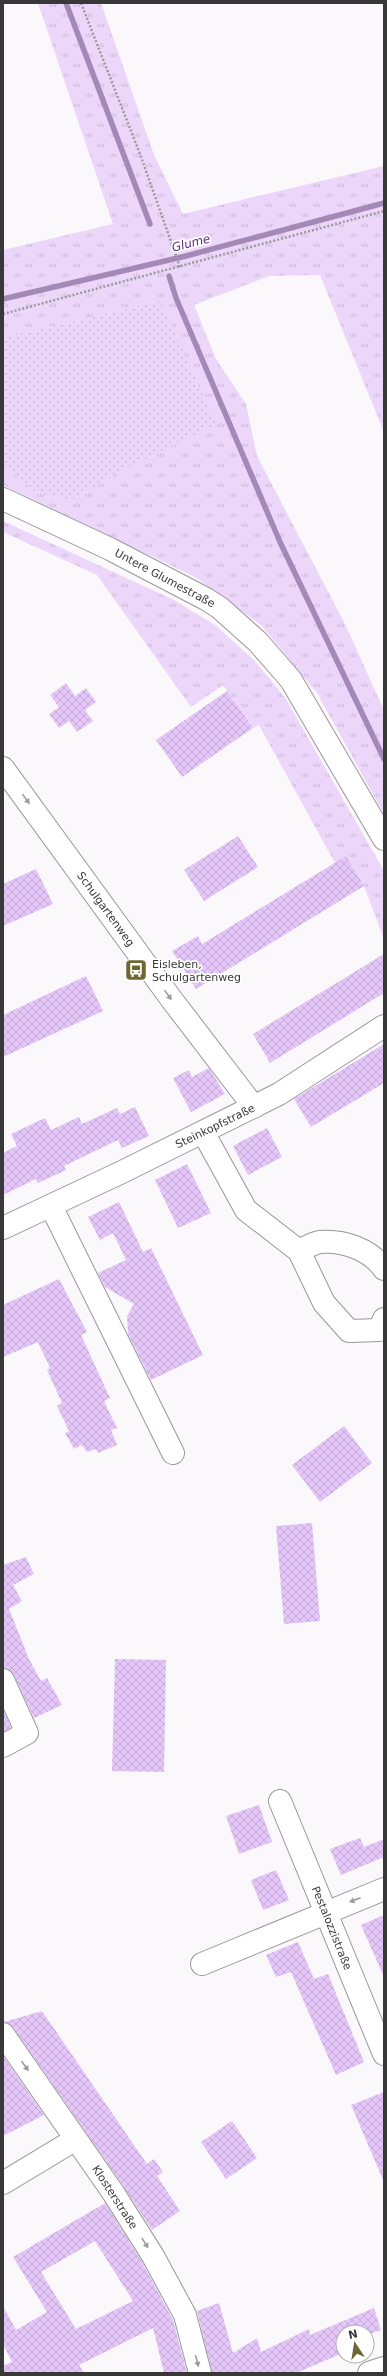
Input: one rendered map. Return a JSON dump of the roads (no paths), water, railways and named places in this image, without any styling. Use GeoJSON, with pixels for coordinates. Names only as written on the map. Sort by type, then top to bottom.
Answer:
{"type":"FeatureCollection","features":[{"type":"Feature","properties":{"kind":"street","name":"Untere Glumestraße"},"geometry":{"type":"LineString","coordinates":[[3,499],[110,549],[206,599],[238,622],[269,653],[291,680],[384,839]]}},
{"type":"Feature","properties":{"kind":"street","name":"Schulgartenweg"},"geometry":{"type":"LineString","coordinates":[[3,768],[168,994],[254,1107]]}},
{"type":"Feature","properties":{"kind":"street","name":"Steinkopfstraße"},"geometry":{"type":"LineString","coordinates":[[3,1228],[279,1094],[384,1026]]}},
{"type":"Feature","properties":{"kind":"street"},"geometry":{"type":"LineString","coordinates":[[203,1132],[246,1210],[299,1251],[324,1303],[349,1331],[379,1330],[384,1319]]}},
{"type":"Feature","properties":{"kind":"street"},"geometry":{"type":"LineString","coordinates":[[44,1209],[173,1452]]}},
{"type":"Feature","properties":{"kind":"street"},"geometry":{"type":"LineString","coordinates":[[299,1251],[318,1242],[350,1244],[380,1263],[384,1269]]}},
{"type":"Feature","properties":{"kind":"street"},"geometry":{"type":"LineString","coordinates":[[3,1680],[27,1733],[3,1746]]}},
{"type":"Feature","properties":{"kind":"street","name":"Pestalozzistraße"},"geometry":{"type":"LineString","coordinates":[[280,1801],[384,2054]]}},
{"type":"Feature","properties":{"kind":"street"},"geometry":{"type":"LineString","coordinates":[[202,1964],[325,1912],[384,1889]]}},
{"type":"Feature","properties":{"kind":"street","name":"Klosterstraße"},"geometry":{"type":"LineString","coordinates":[[3,2034],[76,2139],[153,2256],[185,2315],[200,2373]]}},
{"type":"Feature","properties":{"kind":"street"},"geometry":{"type":"LineString","coordinates":[[3,2183],[76,2139]]}},
{"type":"Feature","properties":{"kind":"street"},"geometry":{"type":"LineString","coordinates":[[369,2373],[384,2368]]}},
{"type":"Feature","properties":{"kind":"waterway"},"geometry":{"type":"LineString","coordinates":[[66,3],[150,224]]}},
{"type":"Feature","properties":{"kind":"waterway","name":"Glume"},"geometry":{"type":"LineString","coordinates":[[3,299],[186,256],[384,203]]}},
{"type":"Feature","properties":{"kind":"waterway"},"geometry":{"type":"LineString","coordinates":[[169,276],[176,298],[280,542],[384,759]]}},
{"type":"Feature","properties":{"kind":"place","name":"Eisleben, Schulgartenweg"},"geometry":{"type":"Point","coordinates":[136,970]}}]}
